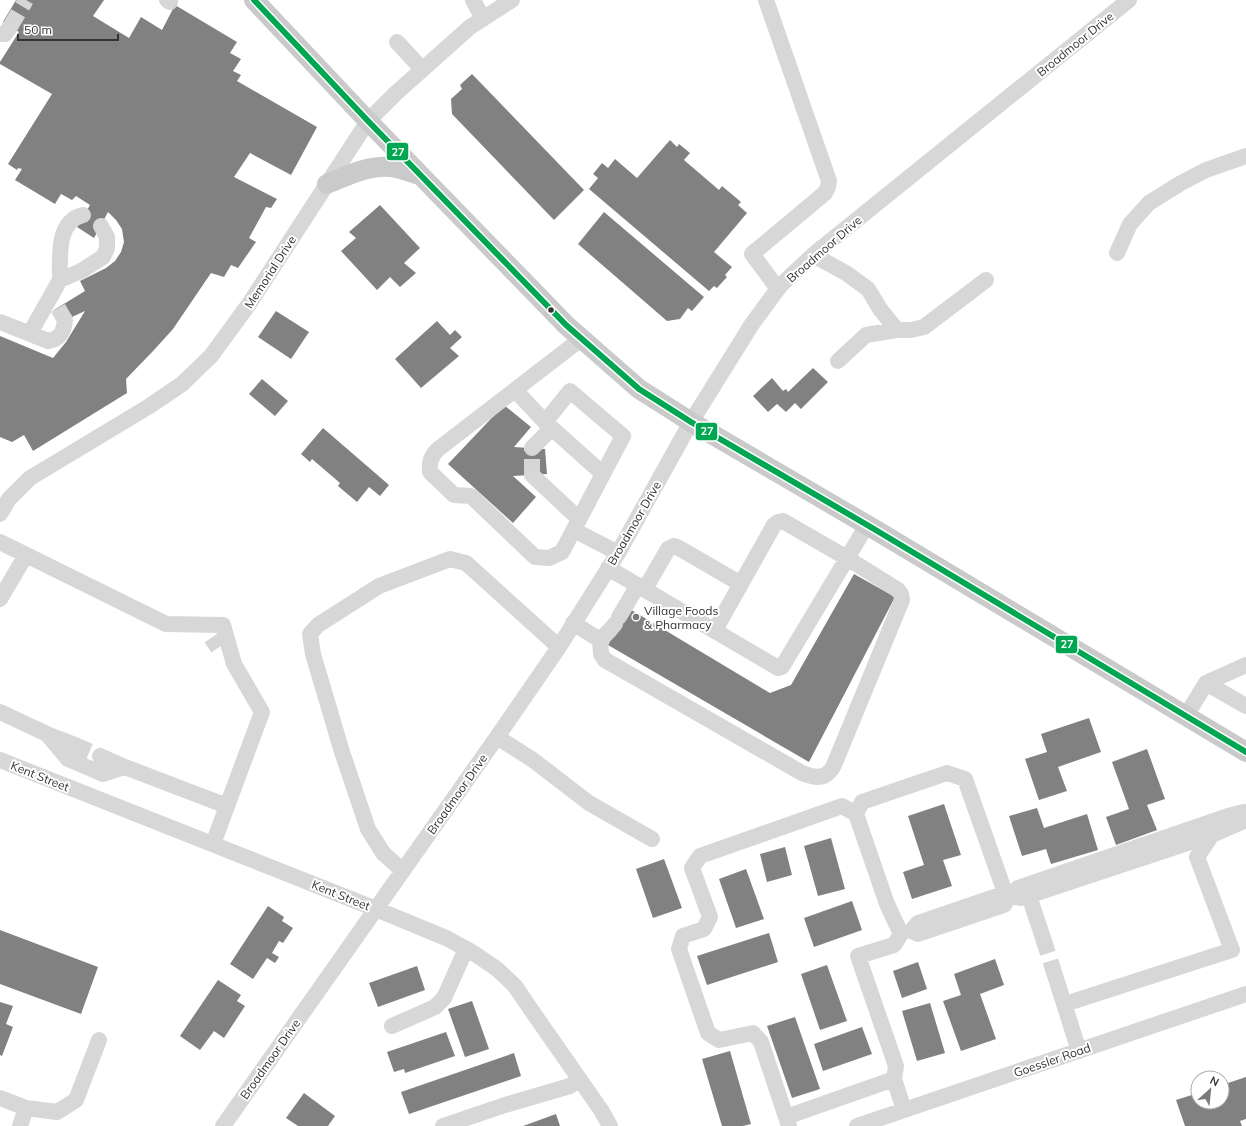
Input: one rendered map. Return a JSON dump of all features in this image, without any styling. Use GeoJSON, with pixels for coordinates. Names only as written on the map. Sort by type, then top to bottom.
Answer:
{"type":"FeatureCollection","features":[{"type":"Feature","properties":{"kind":"main road"},"geometry":{"type":"LineString","coordinates":[[261,2],[368,121],[566,325],[639,389],[691,422],[867,524],[1246,752]]}},
{"type":"Feature","properties":{"kind":"main road"},"geometry":{"type":"LineString","coordinates":[[327,184],[356,171],[374,168],[390,167],[420,175]]}},
{"type":"Feature","properties":{"kind":"street"},"geometry":{"type":"LineString","coordinates":[[473,0],[483,19]]}},
{"type":"Feature","properties":{"kind":"street","name":"Memorial Drive"},"geometry":{"type":"LineString","coordinates":[[0,514],[8,499],[30,478],[142,411],[182,384],[211,356],[249,304],[368,121],[422,69],[470,27],[512,0]]}},
{"type":"Feature","properties":{"kind":"street"},"geometry":{"type":"LineString","coordinates":[[766,0],[829,181],[825,193],[752,254],[778,289]]}},
{"type":"Feature","properties":{"kind":"street","name":"Broadmoor Drive"},"geometry":{"type":"LineString","coordinates":[[223,1126],[559,647],[618,553],[691,422],[752,324],[778,289],[813,255],[1129,0]]}},
{"type":"Feature","properties":{"kind":"street"},"geometry":{"type":"LineString","coordinates":[[397,42],[422,69]]}},
{"type":"Feature","properties":{"kind":"street"},"geometry":{"type":"LineString","coordinates":[[1117,253],[1130,224],[1149,203],[1181,183],[1206,170],[1246,156]]}},
{"type":"Feature","properties":{"kind":"street"},"geometry":{"type":"LineString","coordinates":[[0,322],[48,341],[54,340],[60,336],[65,327],[57,310],[60,280],[60,254],[63,232],[72,220],[83,215]]}},
{"type":"Feature","properties":{"kind":"street"},"geometry":{"type":"LineString","coordinates":[[60,280],[80,271],[102,257],[107,248],[107,237],[101,226]]}},
{"type":"Feature","properties":{"kind":"street"},"geometry":{"type":"LineString","coordinates":[[813,255],[846,273],[868,289],[880,309],[897,330]]}},
{"type":"Feature","properties":{"kind":"street"},"geometry":{"type":"LineString","coordinates":[[838,361],[866,335],[897,330],[911,330],[924,326],[986,280]]}},
{"type":"Feature","properties":{"kind":"street"},"geometry":{"type":"LineString","coordinates":[[30,333],[57,310]]}},
{"type":"Feature","properties":{"kind":"street"},"geometry":{"type":"LineString","coordinates":[[532,448],[549,425],[570,391],[623,436],[562,552],[549,558],[535,557],[471,496],[454,495],[430,472],[429,465],[431,458],[437,450],[581,339]]}},
{"type":"Feature","properties":{"kind":"street"},"geometry":{"type":"LineString","coordinates":[[515,390],[549,425],[603,474]]}},
{"type":"Feature","properties":{"kind":"street"},"geometry":{"type":"LineString","coordinates":[[532,475],[576,524],[618,553]]}},
{"type":"Feature","properties":{"kind":"street"},"geometry":{"type":"LineString","coordinates":[[715,630],[741,584],[774,525],[778,522],[783,521],[847,558],[898,590],[901,594],[902,600],[834,765],[828,774],[822,777],[802,773],[605,660],[601,654],[600,640],[610,630],[668,549],[674,546],[741,584]]}},
{"type":"Feature","properties":{"kind":"street"},"geometry":{"type":"LineString","coordinates":[[608,568],[778,668],[782,667],[867,524]]}},
{"type":"Feature","properties":{"kind":"street"},"geometry":{"type":"LineString","coordinates":[[0,542],[166,624],[211,637],[222,655],[234,664]]}},
{"type":"Feature","properties":{"kind":"street"},"geometry":{"type":"LineString","coordinates":[[0,599],[26,554]]}},
{"type":"Feature","properties":{"kind":"street"},"geometry":{"type":"LineString","coordinates":[[403,871],[383,853],[368,829],[342,752],[315,662],[310,634],[318,624],[380,586],[450,559],[466,564],[559,647]]}},
{"type":"Feature","properties":{"kind":"street"},"geometry":{"type":"LineString","coordinates":[[574,623],[600,640]]}},
{"type":"Feature","properties":{"kind":"street"},"geometry":{"type":"LineString","coordinates":[[211,637],[223,625],[234,664],[262,712],[213,844]]}},
{"type":"Feature","properties":{"kind":"street"},"geometry":{"type":"LineString","coordinates":[[1186,716],[1206,683],[1246,665]]}},
{"type":"Feature","properties":{"kind":"street"},"geometry":{"type":"LineString","coordinates":[[1206,683],[1246,706]]}},
{"type":"Feature","properties":{"kind":"street"},"geometry":{"type":"LineString","coordinates":[[0,712],[47,734],[75,745]]}},
{"type":"Feature","properties":{"kind":"street"},"geometry":{"type":"LineString","coordinates":[[47,734],[68,759],[103,774],[125,767]]}},
{"type":"Feature","properties":{"kind":"street"},"geometry":{"type":"LineString","coordinates":[[497,737],[533,760],[589,803],[652,839]]}},
{"type":"Feature","properties":{"kind":"street"},"geometry":{"type":"LineString","coordinates":[[100,756],[227,806]]}},
{"type":"Feature","properties":{"kind":"street","name":"Kent Street"},"geometry":{"type":"LineString","coordinates":[[0,760],[376,909],[446,938],[466,949],[497,969],[515,986],[580,1079],[610,1126]]}},
{"type":"Feature","properties":{"kind":"street"},"geometry":{"type":"LineString","coordinates":[[856,814],[862,802],[947,773],[965,779],[1003,887],[1009,897]]}},
{"type":"Feature","properties":{"kind":"street"},"geometry":{"type":"LineString","coordinates":[[894,1079],[787,1121],[761,1042],[753,1033],[719,1040],[708,1033],[679,949],[683,936],[704,929],[710,917],[692,868],[700,856],[842,806],[856,814],[887,904],[906,933]]}},
{"type":"Feature","properties":{"kind":"street"},"geometry":{"type":"LineString","coordinates":[[1009,897],[1018,888],[1221,819],[1246,812]]}},
{"type":"Feature","properties":{"kind":"street"},"geometry":{"type":"LineString","coordinates":[[904,1110],[894,1079],[896,1066],[858,956],[894,945],[918,923],[1000,895],[1022,898],[1029,896],[1212,835],[1246,820]]}},
{"type":"Feature","properties":{"kind":"street"},"geometry":{"type":"LineString","coordinates":[[1065,1004],[1232,950],[1197,857],[1212,835]]}},
{"type":"Feature","properties":{"kind":"street"},"geometry":{"type":"LineString","coordinates":[[1029,896],[1043,938]]}},
{"type":"Feature","properties":{"kind":"street"},"geometry":{"type":"LineString","coordinates":[[392,1026],[435,1007],[444,998],[466,949]]}},
{"type":"Feature","properties":{"kind":"street"},"geometry":{"type":"LineString","coordinates":[[1053,969],[1079,1051]]}},
{"type":"Feature","properties":{"kind":"street","name":"Goessler Road"},"geometry":{"type":"LineString","coordinates":[[857,1126],[1246,994]]}},
{"type":"Feature","properties":{"kind":"street"},"geometry":{"type":"LineString","coordinates":[[0,1098],[26,1108],[57,1112],[76,1100],[99,1040]]}},
{"type":"Feature","properties":{"kind":"street"},"geometry":{"type":"LineString","coordinates":[[443,1126],[505,1105],[570,1086],[580,1079]]}},
{"type":"Feature","properties":{"kind":"street"},"geometry":{"type":"LineString","coordinates":[[20,1126],[26,1108]]}},
{"type":"Feature","properties":{"kind":"building"},"geometry":{"type":"Polygon","coordinates":[[[16,0],[104,0],[93,16],[129,38],[141,17],[162,30],[175,5],[237,42],[230,53],[241,59],[233,71],[241,75],[237,81],[317,127],[291,175],[250,153],[234,177],[277,199],[271,208],[266,207],[249,238],[256,242],[238,268],[231,265],[224,277],[211,273],[173,329],[126,379],[127,393],[33,451],[24,435],[12,442],[0,437],[0,336],[53,358],[66,342],[85,311],[61,322],[54,310],[85,291],[80,281],[106,268],[115,261],[121,252],[124,242],[122,229],[108,212],[94,238],[77,227],[90,205],[76,196],[72,200],[61,194],[55,204],[15,180],[22,169],[18,168],[17,170],[8,164],[52,94],[0,64],[19,32],[3,22],[16,0]]]}},
{"type":"Feature","properties":{"kind":"building"},"geometry":{"type":"Polygon","coordinates":[[[472,74],[584,190],[554,220],[452,114],[451,99],[462,89],[460,85],[472,74]]]}},
{"type":"Feature","properties":{"kind":"building"},"geometry":{"type":"Polygon","coordinates":[[[670,140],[677,147],[679,144],[690,153],[684,160],[719,190],[722,186],[741,202],[738,205],[747,213],[714,252],[732,267],[725,275],[727,277],[717,288],[714,286],[709,291],[589,189],[598,178],[593,174],[602,163],[608,168],[615,159],[637,178],[670,140]]]}},
{"type":"Feature","properties":{"kind":"building"},"geometry":{"type":"Polygon","coordinates":[[[380,205],[420,248],[404,263],[416,273],[400,287],[390,277],[377,290],[341,251],[356,238],[349,232],[380,205]]]}},
{"type":"Feature","properties":{"kind":"building"},"geometry":{"type":"Polygon","coordinates":[[[604,212],[704,297],[692,311],[688,308],[680,319],[667,321],[578,244],[604,212]]]}},
{"type":"Feature","properties":{"kind":"building"},"geometry":{"type":"Polygon","coordinates":[[[276,311],[309,332],[291,359],[258,337],[276,311]]]}},
{"type":"Feature","properties":{"kind":"building"},"geometry":{"type":"Polygon","coordinates":[[[437,321],[450,335],[455,330],[462,337],[450,348],[459,356],[421,388],[395,359],[437,321]]]}},
{"type":"Feature","properties":{"kind":"building"},"geometry":{"type":"Polygon","coordinates":[[[813,368],[828,382],[801,409],[795,403],[786,412],[777,404],[768,412],[753,396],[772,378],[783,391],[786,389],[788,392],[813,368]]]}},
{"type":"Feature","properties":{"kind":"building"},"geometry":{"type":"Polygon","coordinates":[[[262,379],[288,401],[275,416],[249,394],[262,379]]]}},
{"type":"Feature","properties":{"kind":"building"},"geometry":{"type":"Polygon","coordinates":[[[504,405],[531,427],[514,447],[545,449],[547,474],[513,476],[536,497],[513,523],[448,464],[504,405]]]}},
{"type":"Feature","properties":{"kind":"building"},"geometry":{"type":"Polygon","coordinates":[[[323,428],[389,485],[380,496],[369,487],[357,502],[338,486],[340,483],[312,459],[310,462],[301,454],[323,428]]]}},
{"type":"Feature","properties":{"kind":"building"},"geometry":{"type":"Polygon","coordinates":[[[854,574],[895,597],[809,762],[608,645],[628,608],[770,693],[791,685],[854,574]]]}},
{"type":"Feature","properties":{"kind":"building"},"geometry":{"type":"Polygon","coordinates":[[[1089,718],[1101,752],[1058,767],[1067,791],[1039,800],[1025,759],[1047,752],[1041,734],[1089,718]]]}},
{"type":"Feature","properties":{"kind":"building"},"geometry":{"type":"Polygon","coordinates":[[[1147,749],[1165,799],[1147,805],[1157,830],[1116,845],[1106,817],[1129,809],[1112,762],[1147,749]]]}},
{"type":"Feature","properties":{"kind":"building"},"geometry":{"type":"Polygon","coordinates":[[[944,804],[961,855],[943,860],[952,886],[912,899],[903,872],[924,865],[908,816],[944,804]]]}},
{"type":"Feature","properties":{"kind":"building"},"geometry":{"type":"Polygon","coordinates":[[[1037,808],[1044,828],[1087,814],[1098,850],[1051,864],[1046,849],[1022,856],[1009,816],[1037,808]]]}},
{"type":"Feature","properties":{"kind":"building"},"geometry":{"type":"Polygon","coordinates":[[[831,838],[845,889],[818,896],[804,846],[831,838]]]}},
{"type":"Feature","properties":{"kind":"building"},"geometry":{"type":"Polygon","coordinates":[[[785,847],[792,875],[767,882],[760,854],[785,847]]]}},
{"type":"Feature","properties":{"kind":"building"},"geometry":{"type":"Polygon","coordinates":[[[664,859],[682,908],[653,918],[636,869],[664,859]]]}},
{"type":"Feature","properties":{"kind":"building"},"geometry":{"type":"Polygon","coordinates":[[[746,869],[764,919],[736,928],[719,879],[746,869]]]}},
{"type":"Feature","properties":{"kind":"building"},"geometry":{"type":"Polygon","coordinates":[[[852,901],[862,930],[814,947],[804,918],[852,901]]]}},
{"type":"Feature","properties":{"kind":"building"},"geometry":{"type":"Polygon","coordinates":[[[268,906],[284,917],[282,921],[293,928],[283,943],[279,941],[272,953],[279,957],[275,963],[267,958],[253,979],[230,964],[268,906]]]}},
{"type":"Feature","properties":{"kind":"building"},"geometry":{"type":"Polygon","coordinates":[[[0,930],[98,967],[81,1014],[0,984],[0,930]]]}},
{"type":"Feature","properties":{"kind":"building"},"geometry":{"type":"Polygon","coordinates":[[[769,933],[778,962],[707,985],[697,956],[769,933]]]}},
{"type":"Feature","properties":{"kind":"building"},"geometry":{"type":"Polygon","coordinates":[[[995,959],[1004,985],[980,994],[996,1039],[961,1051],[943,1001],[961,995],[954,974],[995,959]]]}},
{"type":"Feature","properties":{"kind":"building"},"geometry":{"type":"Polygon","coordinates":[[[918,962],[927,989],[902,998],[893,971],[918,962]]]}},
{"type":"Feature","properties":{"kind":"building"},"geometry":{"type":"Polygon","coordinates":[[[827,965],[847,1021],[820,1030],[801,974],[827,965]]]}},
{"type":"Feature","properties":{"kind":"building"},"geometry":{"type":"Polygon","coordinates":[[[417,966],[425,990],[378,1007],[369,983],[417,966]]]}},
{"type":"Feature","properties":{"kind":"building"},"geometry":{"type":"Polygon","coordinates":[[[218,980],[241,995],[237,1001],[245,1006],[224,1038],[214,1031],[200,1050],[180,1036],[218,980]]]}},
{"type":"Feature","properties":{"kind":"building"},"geometry":{"type":"Polygon","coordinates":[[[472,1001],[489,1049],[465,1057],[448,1009],[472,1001]]]}},
{"type":"Feature","properties":{"kind":"building"},"geometry":{"type":"Polygon","coordinates":[[[0,1002],[13,1006],[6,1024],[13,1027],[2,1056],[0,1055],[0,1002]]]}},
{"type":"Feature","properties":{"kind":"building"},"geometry":{"type":"Polygon","coordinates":[[[930,1003],[945,1053],[917,1061],[902,1011],[930,1003]]]}},
{"type":"Feature","properties":{"kind":"building"},"geometry":{"type":"Polygon","coordinates":[[[795,1017],[820,1089],[792,1098],[767,1026],[795,1017]]]}},
{"type":"Feature","properties":{"kind":"building"},"geometry":{"type":"Polygon","coordinates":[[[862,1027],[872,1054],[823,1071],[814,1044],[862,1027]]]}},
{"type":"Feature","properties":{"kind":"building"},"geometry":{"type":"Polygon","coordinates":[[[446,1032],[455,1056],[405,1073],[404,1069],[394,1072],[387,1052],[446,1032]]]}},
{"type":"Feature","properties":{"kind":"building"},"geometry":{"type":"Polygon","coordinates":[[[730,1051],[751,1124],[743,1126],[722,1126],[702,1059],[730,1051]]]}},
{"type":"Feature","properties":{"kind":"building"},"geometry":{"type":"Polygon","coordinates":[[[514,1053],[521,1076],[409,1114],[401,1092],[514,1053]]]}},
{"type":"Feature","properties":{"kind":"building"},"geometry":{"type":"Polygon","coordinates":[[[1246,1077],[1246,1119],[1240,1121],[1242,1126],[1185,1126],[1176,1100],[1190,1096],[1190,1110],[1230,1110],[1230,1082],[1246,1077]]]}},
{"type":"Feature","properties":{"kind":"building"},"geometry":{"type":"Polygon","coordinates":[[[304,1093],[335,1116],[328,1126],[298,1126],[286,1118],[304,1093]]]}},
{"type":"Feature","properties":{"kind":"building"},"geometry":{"type":"Polygon","coordinates":[[[556,1114],[560,1126],[523,1126],[556,1114]]]}},
{"type":"Feature","properties":{"kind":"tunnel"},"geometry":{"type":"LineString","coordinates":[[10,27],[26,0]]}},
{"type":"Feature","properties":{"kind":"tunnel"},"geometry":{"type":"LineString","coordinates":[[58,308],[65,320]]}},
{"type":"Feature","properties":{"kind":"tunnel"},"geometry":{"type":"LineString","coordinates":[[532,448],[532,475]]}},
{"type":"Feature","properties":{"kind":"tunnel"},"geometry":{"type":"LineString","coordinates":[[211,638],[218,648]]}},
{"type":"Feature","properties":{"kind":"tunnel"},"geometry":{"type":"LineString","coordinates":[[75,745],[100,756]]}},
{"type":"Feature","properties":{"kind":"tunnel"},"geometry":{"type":"LineString","coordinates":[[1043,938],[1053,969]]}},
{"type":"Feature","properties":{"kind":"transit line","name":"27"},"geometry":{"type":"LineString","coordinates":[[254,0],[368,121],[566,325],[639,389],[691,422],[874,529],[1246,752]]}},
{"type":"Feature","properties":{"kind":"place","name":"Village Foods & Pharmacy"},"geometry":{"type":"Point","coordinates":[636,617]}}]}
